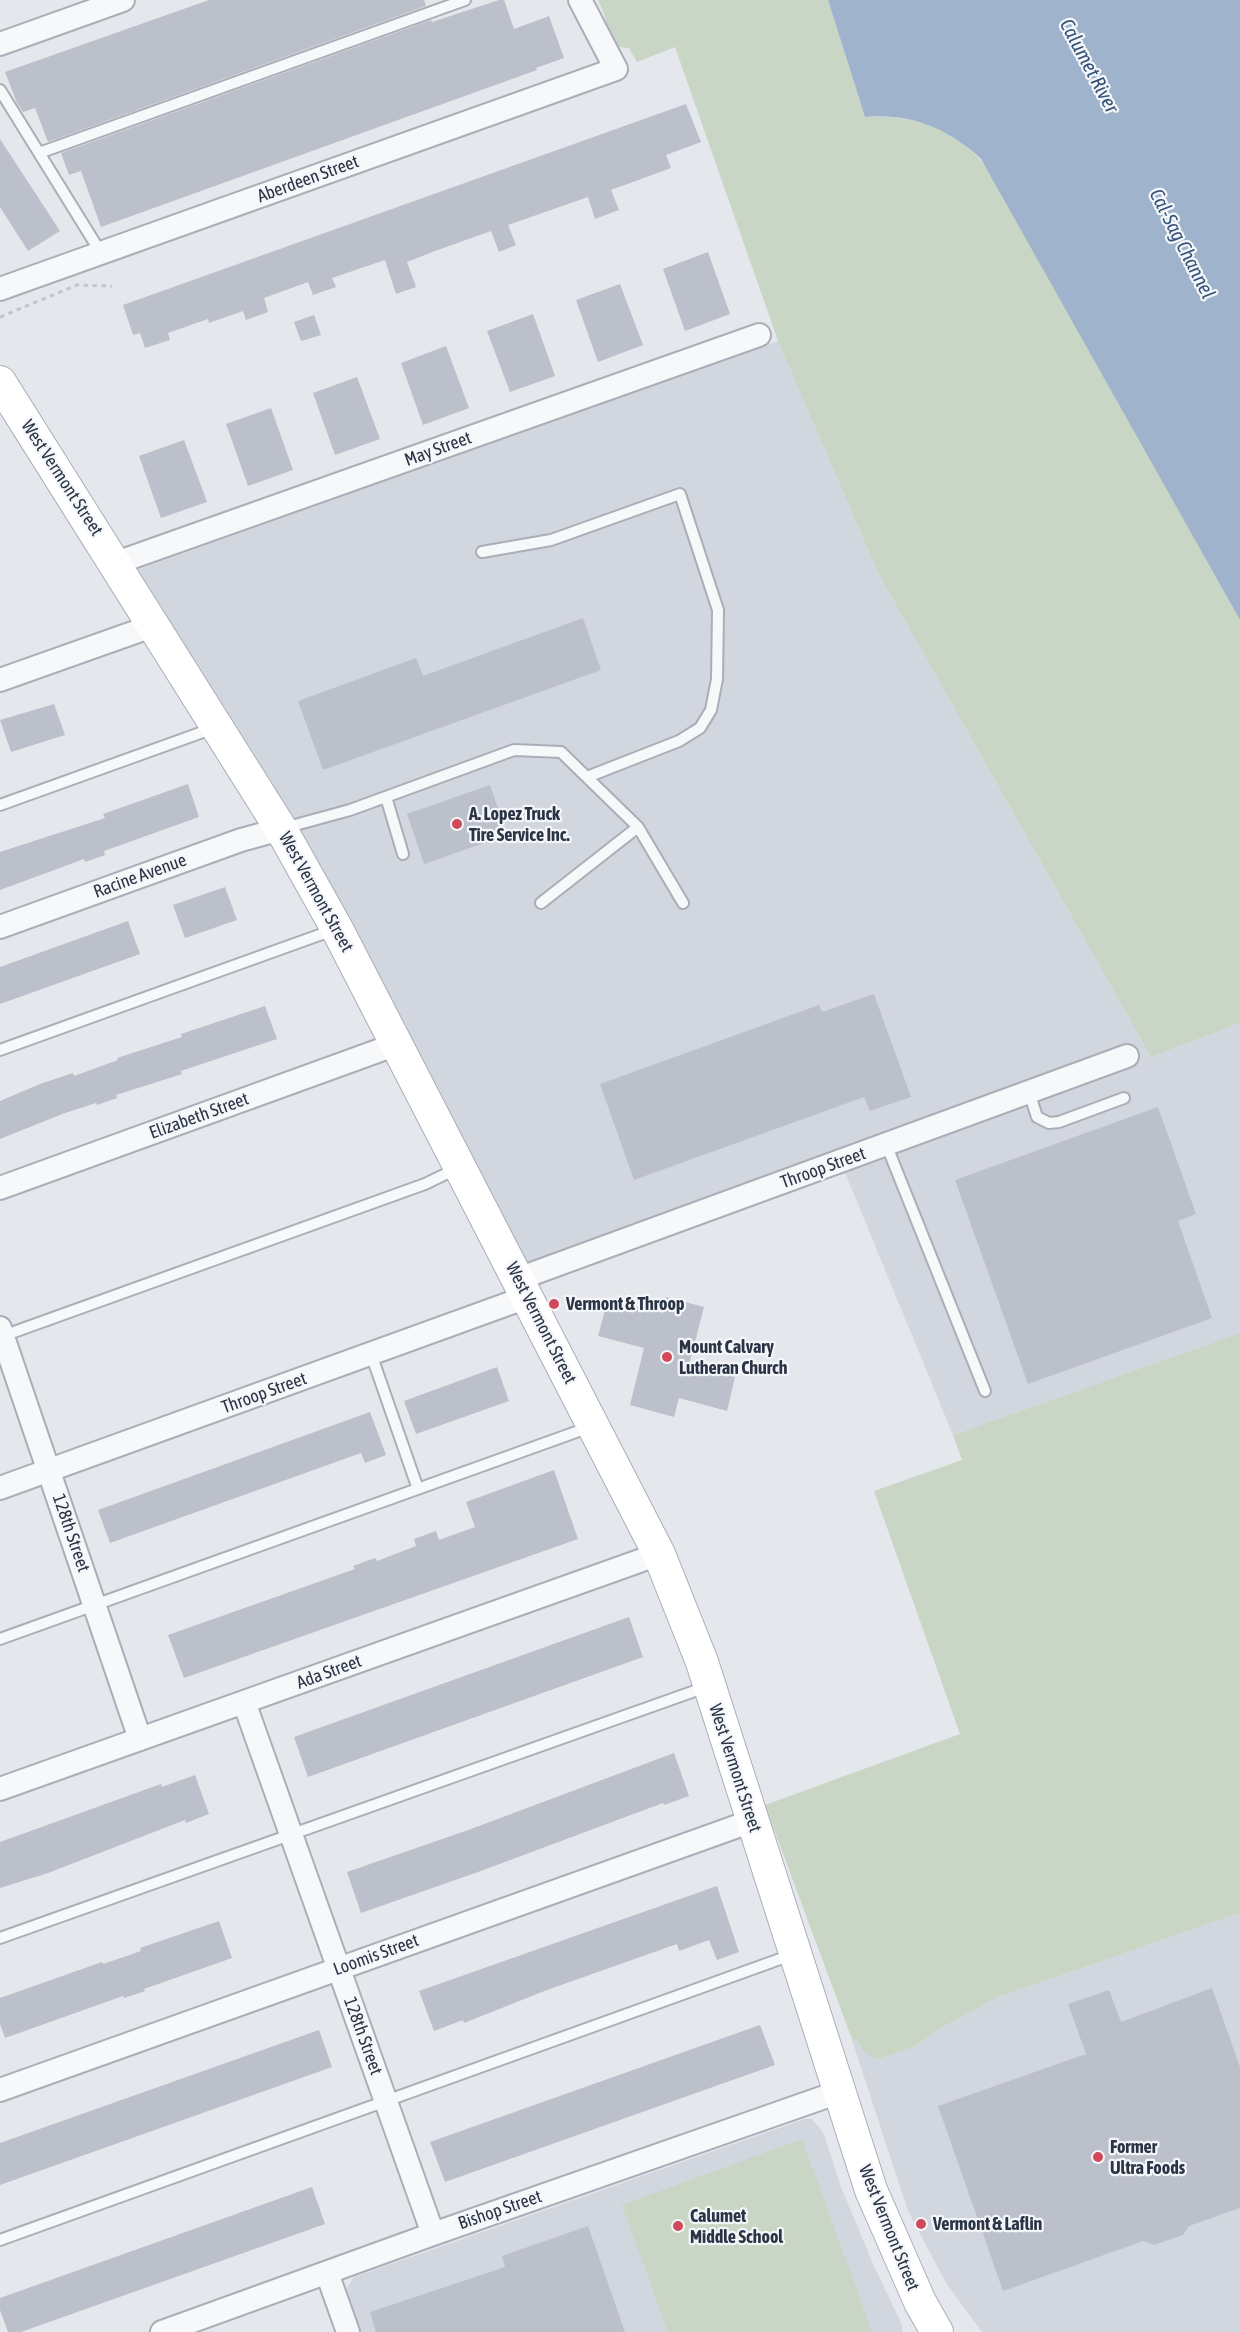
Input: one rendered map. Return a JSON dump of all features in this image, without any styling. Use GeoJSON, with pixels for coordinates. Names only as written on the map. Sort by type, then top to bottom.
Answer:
{"type":"FeatureCollection","features":[{"type":"Feature","properties":{"kind":"street"},"geometry":{"type":"LineString","coordinates":[[0,44],[123,0]]}},
{"type":"Feature","properties":{"kind":"street","name":"Aberdeen Street"},"geometry":{"type":"LineString","coordinates":[[0,289],[616,69],[580,0]]}},
{"type":"Feature","properties":{"kind":"street","name":"May Street"},"geometry":{"type":"LineString","coordinates":[[116,563],[759,335]]}},
{"type":"Feature","properties":{"kind":"street","name":"West Vermont Street"},"geometry":{"type":"LineString","coordinates":[[0,382],[116,563],[281,829],[337,929],[397,1044],[659,1554],[702,1662],[871,2190],[906,2273],[937,2332]]}},
{"type":"Feature","properties":{"kind":"street"},"geometry":{"type":"LineString","coordinates":[[0,680],[154,625]]}},
{"type":"Feature","properties":{"kind":"street","name":"Racine Avenue"},"geometry":{"type":"LineString","coordinates":[[0,927],[241,840],[281,829]]}},
{"type":"Feature","properties":{"kind":"street","name":"Elizabeth Street"},"geometry":{"type":"LineString","coordinates":[[0,1188],[397,1044]]}},
{"type":"Feature","properties":{"kind":"street","name":"Throop Street"},"geometry":{"type":"LineString","coordinates":[[0,1488],[371,1354],[523,1288],[886,1144],[1127,1056]]}},
{"type":"Feature","properties":{"kind":"street","name":"128th Street"},"geometry":{"type":"LineString","coordinates":[[1,1334],[50,1470],[140,1739]]}},
{"type":"Feature","properties":{"kind":"street","name":"Ada Street"},"geometry":{"type":"LineString","coordinates":[[0,1789],[659,1554]]}},
{"type":"Feature","properties":{"kind":"street","name":"128th Street"},"geometry":{"type":"LineString","coordinates":[[244,1702],[433,2234]]}},
{"type":"Feature","properties":{"kind":"street","name":"Loomis Street"},"geometry":{"type":"LineString","coordinates":[[0,2090],[752,1821]]}},
{"type":"Feature","properties":{"kind":"street","name":"Bishop Street"},"geometry":{"type":"LineString","coordinates":[[162,2332],[433,2234],[839,2092]]}},
{"type":"Feature","properties":{"kind":"street"},"geometry":{"type":"LineString","coordinates":[[327,2273],[348,2332]]}},
{"type":"Feature","properties":{"kind":"lane"},"geometry":{"type":"LineString","coordinates":[[39,153],[465,0]]}},
{"type":"Feature","properties":{"kind":"lane"},"geometry":{"type":"LineString","coordinates":[[0,90],[101,253]]}},
{"type":"Feature","properties":{"kind":"lane"},"geometry":{"type":"LineString","coordinates":[[482,552],[551,540],[680,494],[718,610],[717,678],[711,710],[700,728],[680,741],[587,777]]}},
{"type":"Feature","properties":{"kind":"lane"},"geometry":{"type":"LineString","coordinates":[[0,805],[218,727]]}},
{"type":"Feature","properties":{"kind":"lane"},"geometry":{"type":"LineString","coordinates":[[281,829],[386,796],[514,750],[561,752],[638,827],[683,903]]}},
{"type":"Feature","properties":{"kind":"lane"},"geometry":{"type":"LineString","coordinates":[[386,796],[403,854]]}},
{"type":"Feature","properties":{"kind":"lane"},"geometry":{"type":"LineString","coordinates":[[541,903],[638,827]]}},
{"type":"Feature","properties":{"kind":"lane"},"geometry":{"type":"LineString","coordinates":[[0,1050],[337,929]]}},
{"type":"Feature","properties":{"kind":"lane"},"geometry":{"type":"LineString","coordinates":[[1029,1092],[1037,1117],[1049,1122],[1059,1122],[1124,1098]]}},
{"type":"Feature","properties":{"kind":"lane"},"geometry":{"type":"LineString","coordinates":[[886,1144],[985,1391]]}},
{"type":"Feature","properties":{"kind":"lane"},"geometry":{"type":"LineString","coordinates":[[1,1334],[425,1184],[460,1166]]}},
{"type":"Feature","properties":{"kind":"lane"},"geometry":{"type":"LineString","coordinates":[[371,1354],[418,1488]]}},
{"type":"Feature","properties":{"kind":"lane"},"geometry":{"type":"LineString","coordinates":[[0,1639],[595,1426]]}},
{"type":"Feature","properties":{"kind":"lane"},"geometry":{"type":"LineString","coordinates":[[0,1938],[709,1687]]}},
{"type":"Feature","properties":{"kind":"lane"},"geometry":{"type":"LineString","coordinates":[[0,2240],[795,1954]]}},
{"type":"Feature","properties":{"kind":"path"},"geometry":{"type":"LineString","coordinates":[[0,317],[77,285],[112,286]]}},
{"type":"Feature","properties":{"kind":"shaded area"},"geometry":{"type":"Polygon","coordinates":[[[778,341],[878,573],[1151,1057],[1240,1023],[1240,1333],[953,1435],[839,1158],[513,1272],[338,936],[120,576],[778,341]]]}},
{"type":"Feature","properties":{"kind":"shaded area"},"geometry":{"type":"Polygon","coordinates":[[[1240,1913],[1240,2332],[982,2332],[946,2283],[908,2211],[850,2034],[860,2046],[879,2059],[914,2047],[939,2029],[998,1997],[1240,1913]]]}},
{"type":"Feature","properties":{"kind":"shaded area","name":"Calumet Middle School"},"geometry":{"type":"Polygon","coordinates":[[[805,2119],[812,2119],[823,2132],[841,2187],[902,2325],[902,2332],[359,2332],[346,2289],[354,2277],[805,2119]]]}},
{"type":"Feature","properties":{"kind":"green space"},"geometry":{"type":"Polygon","coordinates":[[[598,0],[828,0],[865,117],[902,118],[936,128],[967,146],[991,174],[1240,620],[1240,1023],[1151,1057],[878,573],[778,341],[675,47],[637,62],[629,48],[618,47],[609,31],[598,0]]]}},
{"type":"Feature","properties":{"kind":"green space"},"geometry":{"type":"Polygon","coordinates":[[[1240,1333],[1240,1913],[998,1997],[939,2029],[914,2047],[879,2059],[869,2056],[850,2034],[765,1805],[960,1734],[874,1491],[962,1460],[953,1435],[1240,1333]]]}},
{"type":"Feature","properties":{"kind":"green space"},"geometry":{"type":"Polygon","coordinates":[[[802,2139],[872,2332],[668,2332],[622,2205],[802,2139]]]}},
{"type":"Feature","properties":{"kind":"water"},"geometry":{"type":"Polygon","coordinates":[[[828,0],[1240,0],[1240,620],[981,159],[955,139],[928,125],[913,120],[882,116],[865,117],[828,0]]]}},
{"type":"Feature","properties":{"kind":"building"},"geometry":{"type":"Polygon","coordinates":[[[209,0],[424,0],[426,6],[48,142],[35,108],[23,112],[17,103],[5,72],[209,0]]]}},
{"type":"Feature","properties":{"kind":"building"},"geometry":{"type":"Polygon","coordinates":[[[504,0],[514,29],[549,16],[564,58],[536,68],[537,70],[101,227],[81,171],[69,175],[61,153],[431,20],[432,22],[504,0]]]}},
{"type":"Feature","properties":{"kind":"building"},"geometry":{"type":"Polygon","coordinates":[[[686,104],[701,142],[666,155],[671,168],[611,190],[619,210],[595,219],[588,197],[508,225],[516,245],[499,252],[491,231],[435,251],[407,262],[416,287],[396,294],[385,260],[332,278],[336,287],[313,295],[308,282],[264,298],[268,312],[246,320],[243,311],[209,323],[208,319],[168,333],[170,340],[145,348],[140,333],[133,335],[123,305],[686,104]]]}},
{"type":"Feature","properties":{"kind":"building"},"geometry":{"type":"Polygon","coordinates":[[[0,139],[60,231],[28,251],[0,207],[0,139]]]}},
{"type":"Feature","properties":{"kind":"building"},"geometry":{"type":"Polygon","coordinates":[[[708,252],[730,314],[685,331],[663,269],[708,252]]]}},
{"type":"Feature","properties":{"kind":"building"},"geometry":{"type":"Polygon","coordinates":[[[620,284],[643,345],[598,362],[576,300],[620,284]]]}},
{"type":"Feature","properties":{"kind":"building"},"geometry":{"type":"Polygon","coordinates":[[[533,314],[555,376],[510,392],[487,331],[533,314]]]}},
{"type":"Feature","properties":{"kind":"building"},"geometry":{"type":"Polygon","coordinates":[[[314,315],[321,335],[301,341],[294,322],[314,315]]]}},
{"type":"Feature","properties":{"kind":"building"},"geometry":{"type":"Polygon","coordinates":[[[446,346],[469,408],[423,425],[401,363],[446,346]]]}},
{"type":"Feature","properties":{"kind":"building"},"geometry":{"type":"Polygon","coordinates":[[[357,377],[380,439],[335,455],[313,393],[357,377]]]}},
{"type":"Feature","properties":{"kind":"building"},"geometry":{"type":"Polygon","coordinates":[[[271,408],[293,470],[248,486],[226,424],[271,408]]]}},
{"type":"Feature","properties":{"kind":"building"},"geometry":{"type":"Polygon","coordinates":[[[184,440],[207,502],[161,518],[139,456],[184,440]]]}},
{"type":"Feature","properties":{"kind":"building"},"geometry":{"type":"Polygon","coordinates":[[[583,618],[601,670],[323,770],[298,701],[416,658],[423,676],[583,618]]]}},
{"type":"Feature","properties":{"kind":"building"},"geometry":{"type":"Polygon","coordinates":[[[54,704],[65,735],[11,752],[0,720],[54,704]]]}},
{"type":"Feature","properties":{"kind":"building"},"geometry":{"type":"Polygon","coordinates":[[[188,784],[199,817],[104,851],[105,855],[85,862],[84,859],[0,890],[0,852],[105,818],[103,814],[188,784]]]}},
{"type":"Feature","properties":{"kind":"building","name":"A. Lopez Truck Tire Service Inc."},"geometry":{"type":"Polygon","coordinates":[[[490,785],[507,835],[424,864],[407,814],[490,785]]]}},
{"type":"Feature","properties":{"kind":"building"},"geometry":{"type":"Polygon","coordinates":[[[225,887],[237,920],[185,938],[173,905],[225,887]]]}},
{"type":"Feature","properties":{"kind":"building"},"geometry":{"type":"Polygon","coordinates":[[[128,921],[140,954],[0,1004],[0,967],[128,921]]]}},
{"type":"Feature","properties":{"kind":"building"},"geometry":{"type":"Polygon","coordinates":[[[874,994],[911,1097],[870,1111],[864,1097],[634,1180],[600,1084],[819,1005],[822,1012],[874,994]]]}},
{"type":"Feature","properties":{"kind":"building"},"geometry":{"type":"Polygon","coordinates":[[[265,1006],[277,1039],[181,1071],[182,1074],[116,1095],[117,1098],[97,1105],[96,1103],[65,1113],[0,1139],[0,1101],[40,1084],[73,1073],[74,1076],[118,1060],[117,1058],[182,1037],[181,1034],[265,1006]]]}},
{"type":"Feature","properties":{"kind":"building"},"geometry":{"type":"Polygon","coordinates":[[[1158,1107],[1196,1214],[1178,1221],[1212,1318],[1028,1384],[955,1180],[1158,1107]]]}},
{"type":"Feature","properties":{"kind":"building","name":"Mount Calvary Lutheran Church"},"geometry":{"type":"Polygon","coordinates":[[[666,1297],[704,1307],[689,1365],[735,1377],[727,1411],[679,1398],[674,1417],[630,1405],[644,1348],[598,1336],[608,1299],[662,1313],[666,1297]]]}},
{"type":"Feature","properties":{"kind":"building"},"geometry":{"type":"Polygon","coordinates":[[[497,1367],[509,1401],[416,1434],[404,1401],[497,1367]]]}},
{"type":"Feature","properties":{"kind":"building"},"geometry":{"type":"Polygon","coordinates":[[[370,1412],[386,1455],[365,1463],[361,1453],[110,1543],[98,1510],[370,1412]]]}},
{"type":"Feature","properties":{"kind":"building"},"geometry":{"type":"Polygon","coordinates":[[[554,1470],[578,1539],[184,1678],[168,1635],[355,1569],[353,1566],[375,1558],[377,1561],[416,1546],[414,1539],[436,1531],[439,1540],[475,1527],[466,1502],[554,1470]]]}},
{"type":"Feature","properties":{"kind":"building"},"geometry":{"type":"Polygon","coordinates":[[[629,1617],[643,1657],[308,1777],[294,1737],[629,1617]]]}},
{"type":"Feature","properties":{"kind":"building"},"geometry":{"type":"Polygon","coordinates":[[[674,1753],[689,1796],[664,1805],[663,1803],[361,1913],[347,1872],[471,1829],[674,1753]]]}},
{"type":"Feature","properties":{"kind":"building"},"geometry":{"type":"Polygon","coordinates":[[[195,1775],[209,1814],[186,1823],[185,1820],[48,1873],[0,1888],[0,1842],[161,1784],[162,1787],[195,1775]]]}},
{"type":"Feature","properties":{"kind":"building"},"geometry":{"type":"Polygon","coordinates":[[[717,1886],[739,1952],[717,1960],[709,1940],[679,1951],[677,1944],[547,1990],[464,2023],[463,2020],[434,2031],[419,1991],[717,1886]]]}},
{"type":"Feature","properties":{"kind":"building"},"geometry":{"type":"Polygon","coordinates":[[[219,1921],[232,1958],[144,1989],[145,1991],[124,1998],[123,1996],[5,2038],[0,2024],[0,1998],[102,1962],[103,1964],[141,1951],[140,1948],[219,1921]]]}},
{"type":"Feature","properties":{"kind":"building","name":"Former Ultra Foods"},"geometry":{"type":"Polygon","coordinates":[[[1212,1988],[1240,2067],[1240,2208],[1189,2226],[1183,2235],[1154,2245],[1143,2241],[1003,2291],[938,2106],[1086,2054],[1068,2004],[1109,1990],[1121,2022],[1212,1988]]]}},
{"type":"Feature","properties":{"kind":"building"},"geometry":{"type":"Polygon","coordinates":[[[760,2025],[775,2065],[445,2182],[430,2142],[760,2025]]]}},
{"type":"Feature","properties":{"kind":"building"},"geometry":{"type":"Polygon","coordinates":[[[319,2030],[332,2067],[0,2185],[0,2143],[319,2030]]]}},
{"type":"Feature","properties":{"kind":"building"},"geometry":{"type":"Polygon","coordinates":[[[312,2187],[325,2224],[21,2332],[8,2332],[0,2310],[0,2298],[312,2187]]]}},
{"type":"Feature","properties":{"kind":"building"},"geometry":{"type":"Polygon","coordinates":[[[588,2226],[625,2332],[376,2332],[370,2312],[505,2267],[502,2256],[588,2226]]]}},
{"type":"Feature","properties":{"kind":"place","name":"A. Lopez Truck Tire Service Inc."},"geometry":{"type":"Point","coordinates":[457,824]}},
{"type":"Feature","properties":{"kind":"place","name":"Vermont & Throop"},"geometry":{"type":"Point","coordinates":[554,1304]}},
{"type":"Feature","properties":{"kind":"place","name":"Mount Calvary Lutheran Church"},"geometry":{"type":"Point","coordinates":[667,1357]}},
{"type":"Feature","properties":{"kind":"place","name":"Former Ultra Foods"},"geometry":{"type":"Point","coordinates":[1098,2157]}},
{"type":"Feature","properties":{"kind":"place","name":"Vermont & Laflin"},"geometry":{"type":"Point","coordinates":[921,2224]}},
{"type":"Feature","properties":{"kind":"place","name":"Calumet Middle School"},"geometry":{"type":"Point","coordinates":[678,2226]}},
{"type":"Feature","properties":{"kind":"water label","name":"Calumet River"},"geometry":{"type":"Point","coordinates":[1089,66]}},
{"type":"Feature","properties":{"kind":"water label","name":"Cal-Sag Channel"},"geometry":{"type":"Point","coordinates":[1182,244]}}]}
